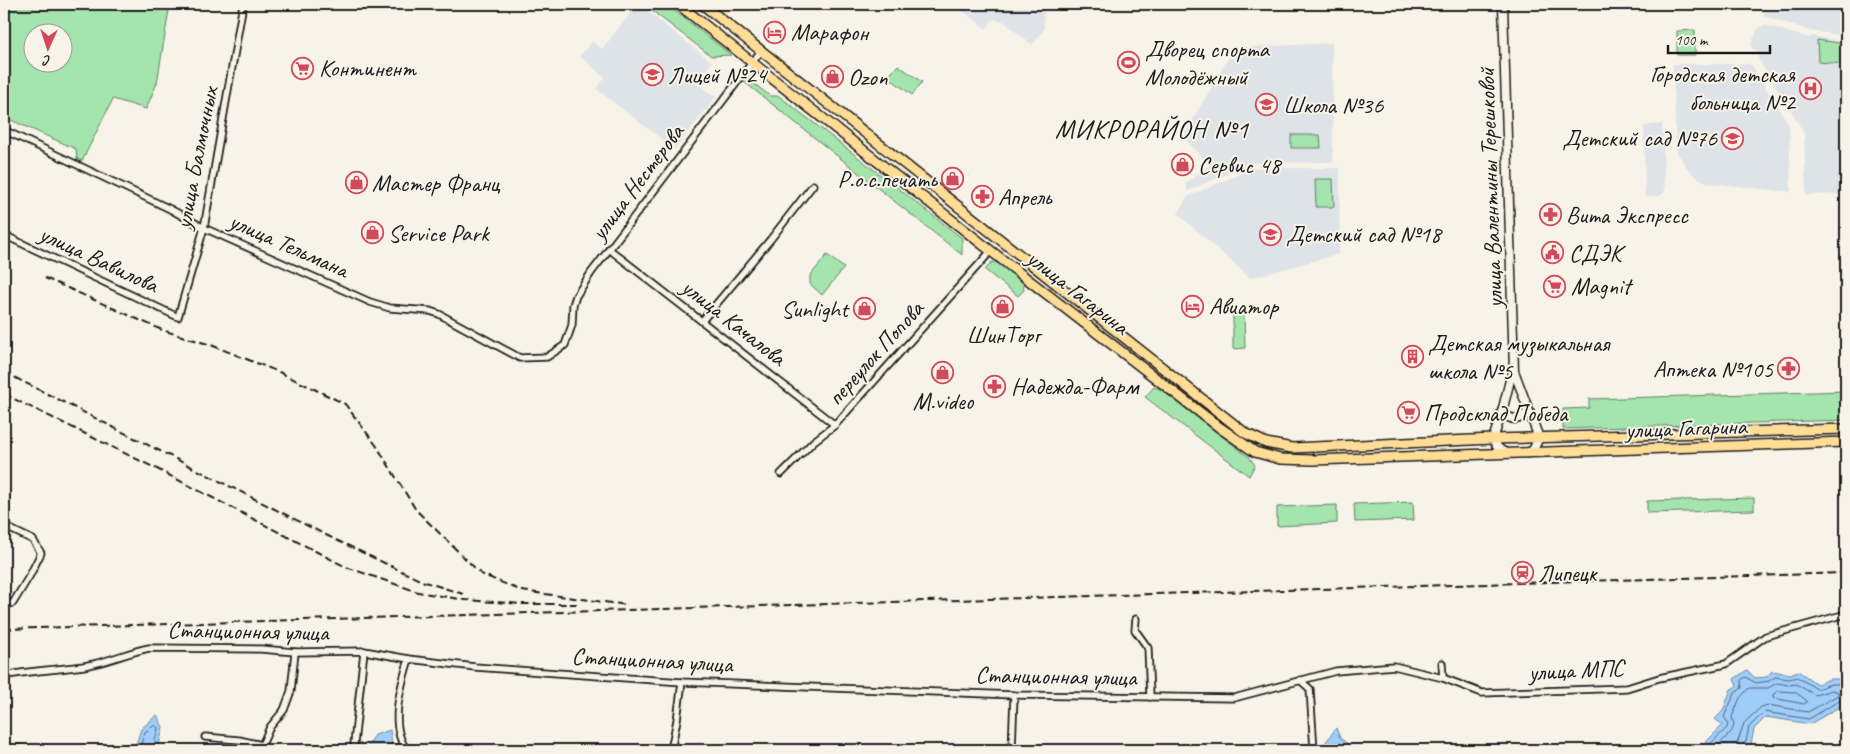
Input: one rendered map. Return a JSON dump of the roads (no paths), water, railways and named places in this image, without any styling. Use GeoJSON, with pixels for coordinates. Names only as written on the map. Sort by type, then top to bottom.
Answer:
{"type":"FeatureCollection","features":[{"type":"Feature","properties":{"kind":"main road","name":"улица Гагарина"},"geometry":{"type":"LineString","coordinates":[[678,4],[1123,353],[1255,452],[1280,459],[1313,460],[1846,442]]}},
{"type":"Feature","properties":{"kind":"main road","name":"улица Гагарина"},"geometry":{"type":"LineString","coordinates":[[702,4],[1245,433],[1266,443],[1292,448],[1493,439],[1846,429]]}},
{"type":"Feature","properties":{"kind":"main road","name":"улица Валентины Терешковой"},"geometry":{"type":"LineString","coordinates":[[1503,4],[1514,371],[1538,438]]}},
{"type":"Feature","properties":{"kind":"main road"},"geometry":{"type":"LineString","coordinates":[[1123,353],[1131,343]]}},
{"type":"Feature","properties":{"kind":"main road","name":"улица Валентины Терешковой"},"geometry":{"type":"LineString","coordinates":[[1493,439],[1514,371]]}},
{"type":"Feature","properties":{"kind":"main road"},"geometry":{"type":"LineString","coordinates":[[1510,380],[1512,377],[1516,377],[1518,380]]}},
{"type":"Feature","properties":{"kind":"main road"},"geometry":{"type":"LineString","coordinates":[[1502,412],[1507,418],[1515,420],[1522,418],[1528,412]]}},
{"type":"Feature","properties":{"kind":"main road"},"geometry":{"type":"LineString","coordinates":[[1797,431],[1798,444]]}},
{"type":"Feature","properties":{"kind":"main road"},"geometry":{"type":"LineString","coordinates":[[1528,453],[1533,450],[1538,438]]}},
{"type":"Feature","properties":{"kind":"main road"},"geometry":{"type":"LineString","coordinates":[[1493,439],[1501,451],[1509,454]]}},
{"type":"Feature","properties":{"kind":"street","name":"улица Балмочных"},"geometry":{"type":"LineString","coordinates":[[178,316],[204,228],[243,4]]}},
{"type":"Feature","properties":{"kind":"street","name":"улица Нестерова"},"geometry":{"type":"LineString","coordinates":[[565,345],[572,325],[573,305],[576,296],[609,249],[761,51]]}},
{"type":"Feature","properties":{"kind":"street","name":"улица Тельмана"},"geometry":{"type":"LineString","coordinates":[[4,130],[170,209],[204,228],[370,302],[390,308],[439,314],[520,358],[547,357],[565,345]]}},
{"type":"Feature","properties":{"kind":"street"},"geometry":{"type":"LineString","coordinates":[[702,321],[813,185]]}},
{"type":"Feature","properties":{"kind":"street","name":"улица Вавилова"},"geometry":{"type":"LineString","coordinates":[[4,236],[178,316]]}},
{"type":"Feature","properties":{"kind":"street","name":"улица Качалова"},"geometry":{"type":"LineString","coordinates":[[609,249],[835,425]]}},
{"type":"Feature","properties":{"kind":"street","name":"переулок Попова"},"geometry":{"type":"LineString","coordinates":[[781,474],[814,441],[835,425],[991,250]]}},
{"type":"Feature","properties":{"kind":"street"},"geometry":{"type":"LineString","coordinates":[[4,526],[32,540],[41,552],[30,575],[12,603],[4,605]]}},
{"type":"Feature","properties":{"kind":"street","name":"улица МПС"},"geometry":{"type":"LineString","coordinates":[[1300,680],[1336,671],[1394,666],[1443,678],[1482,693],[1626,688],[1659,678],[1726,664],[1766,636],[1846,614]]}},
{"type":"Feature","properties":{"kind":"street"},"geometry":{"type":"LineString","coordinates":[[1136,619],[1135,630],[1148,648],[1150,697]]}},
{"type":"Feature","properties":{"kind":"street","name":"Станционная улица"},"geometry":{"type":"LineString","coordinates":[[4,676],[88,665],[149,648],[261,649],[295,652],[364,651],[475,667],[682,682],[1014,695],[1234,698],[1300,680]]}},
{"type":"Feature","properties":{"kind":"street"},"geometry":{"type":"LineString","coordinates":[[354,744],[364,651]]}},
{"type":"Feature","properties":{"kind":"street"},"geometry":{"type":"LineString","coordinates":[[205,737],[262,744],[270,727],[284,710],[291,691],[295,652]]}},
{"type":"Feature","properties":{"kind":"street"},"geometry":{"type":"LineString","coordinates":[[407,750],[403,744],[397,724],[401,686],[409,659]]}},
{"type":"Feature","properties":{"kind":"street"},"geometry":{"type":"LineString","coordinates":[[1442,663],[1443,678]]}},
{"type":"Feature","properties":{"kind":"street"},"geometry":{"type":"LineString","coordinates":[[1300,680],[1310,689],[1314,750]]}},
{"type":"Feature","properties":{"kind":"street"},"geometry":{"type":"LineString","coordinates":[[671,750],[682,682]]}},
{"type":"Feature","properties":{"kind":"street"},"geometry":{"type":"LineString","coordinates":[[1012,750],[1014,695]]}},
{"type":"Feature","properties":{"kind":"street"},"geometry":{"type":"LineString","coordinates":[[8,750],[29,750]]}},
{"type":"Feature","properties":{"kind":"water"},"geometry":{"type":"Polygon","coordinates":[[[1747,670],[1755,678],[1767,677],[1772,671],[1790,674],[1798,671],[1817,684],[1830,679],[1846,679],[1846,703],[1810,724],[1766,717],[1754,729],[1751,744],[1745,750],[1671,750],[1677,744],[1702,746],[1723,725],[1715,719],[1723,711],[1731,689],[1737,686],[1734,679],[1747,670]]]}},
{"type":"Feature","properties":{"kind":"water"},"geometry":{"type":"Polygon","coordinates":[[[157,715],[163,727],[158,750],[134,750],[141,729],[157,715]]]}},
{"type":"Feature","properties":{"kind":"water"},"geometry":{"type":"Polygon","coordinates":[[[1336,728],[1340,738],[1352,747],[1353,750],[1320,750],[1336,728]]]}},
{"type":"Feature","properties":{"kind":"water"},"geometry":{"type":"Polygon","coordinates":[[[390,730],[393,750],[365,750],[375,735],[390,730]]]}},
{"type":"Feature","properties":{"kind":"railway"},"geometry":{"type":"LineString","coordinates":[[45,278],[162,330],[211,345],[279,372],[345,404],[376,445],[416,510],[481,574],[522,591],[627,605]]}},
{"type":"Feature","properties":{"kind":"railway"},"geometry":{"type":"LineString","coordinates":[[4,372],[328,536],[422,581],[463,594]]}},
{"type":"Feature","properties":{"kind":"railway"},"geometry":{"type":"LineString","coordinates":[[4,394],[159,470],[346,567],[418,592],[465,600],[523,604],[577,604]]}},
{"type":"Feature","properties":{"kind":"railway"},"geometry":{"type":"LineString","coordinates":[[4,629],[1846,573]]}},
{"type":"Feature","properties":{"kind":"place","name":"Марафон"},"geometry":{"type":"Point","coordinates":[775,32]}},
{"type":"Feature","properties":{"kind":"place","name":"Дворец спорта Молодёжный"},"geometry":{"type":"Point","coordinates":[1129,63]}},
{"type":"Feature","properties":{"kind":"place","name":"Континент"},"geometry":{"type":"Point","coordinates":[303,68]}},
{"type":"Feature","properties":{"kind":"place","name":"Лицей №24"},"geometry":{"type":"Point","coordinates":[652,75]}},
{"type":"Feature","properties":{"kind":"place","name":"Ozon"},"geometry":{"type":"Point","coordinates":[832,77]}},
{"type":"Feature","properties":{"kind":"place","name":"Городская детская больница №2"},"geometry":{"type":"Point","coordinates":[1811,88]}},
{"type":"Feature","properties":{"kind":"place","name":"Школа №36"},"geometry":{"type":"Point","coordinates":[1267,105]}},
{"type":"Feature","properties":{"kind":"place","name":"Детский сад №76"},"geometry":{"type":"Point","coordinates":[1733,138]}},
{"type":"Feature","properties":{"kind":"place","name":"Сервис 48"},"geometry":{"type":"Point","coordinates":[1182,165]}},
{"type":"Feature","properties":{"kind":"place","name":"Р.о.с.печать"},"geometry":{"type":"Point","coordinates":[953,179]}},
{"type":"Feature","properties":{"kind":"place","name":"Мастер Франц"},"geometry":{"type":"Point","coordinates":[356,183]}},
{"type":"Feature","properties":{"kind":"place","name":"Апрель"},"geometry":{"type":"Point","coordinates":[982,197]}},
{"type":"Feature","properties":{"kind":"place","name":"Вита Экспресс"},"geometry":{"type":"Point","coordinates":[1550,215]}},
{"type":"Feature","properties":{"kind":"place","name":"Service Park"},"geometry":{"type":"Point","coordinates":[372,233]}},
{"type":"Feature","properties":{"kind":"place","name":"Детский сад №18"},"geometry":{"type":"Point","coordinates":[1270,234]}},
{"type":"Feature","properties":{"kind":"place","name":"СДЭК"},"geometry":{"type":"Point","coordinates":[1553,253]}},
{"type":"Feature","properties":{"kind":"place","name":"Magnit"},"geometry":{"type":"Point","coordinates":[1555,286]}},
{"type":"Feature","properties":{"kind":"place","name":"ШинТорг"},"geometry":{"type":"Point","coordinates":[1003,306]}},
{"type":"Feature","properties":{"kind":"place","name":"Авиатор"},"geometry":{"type":"Point","coordinates":[1193,306]}},
{"type":"Feature","properties":{"kind":"place","name":"Sunlight"},"geometry":{"type":"Point","coordinates":[864,309]}},
{"type":"Feature","properties":{"kind":"place","name":"Детская музыкальная школа №5"},"geometry":{"type":"Point","coordinates":[1412,357]}},
{"type":"Feature","properties":{"kind":"place","name":"Аптека №105"},"geometry":{"type":"Point","coordinates":[1789,369]}},
{"type":"Feature","properties":{"kind":"place","name":"M.video"},"geometry":{"type":"Point","coordinates":[943,372]}},
{"type":"Feature","properties":{"kind":"place","name":"Надежда-Фарм"},"geometry":{"type":"Point","coordinates":[995,386]}},
{"type":"Feature","properties":{"kind":"place","name":"Продсклад Победа"},"geometry":{"type":"Point","coordinates":[1408,413]}},
{"type":"Feature","properties":{"kind":"place","name":"Липецк"},"geometry":{"type":"Point","coordinates":[1522,573]}},
{"type":"Feature","properties":{"kind":"district","name":"МИКРОРАЙОН №1"},"geometry":{"type":"Point","coordinates":[1152,129]}}]}
